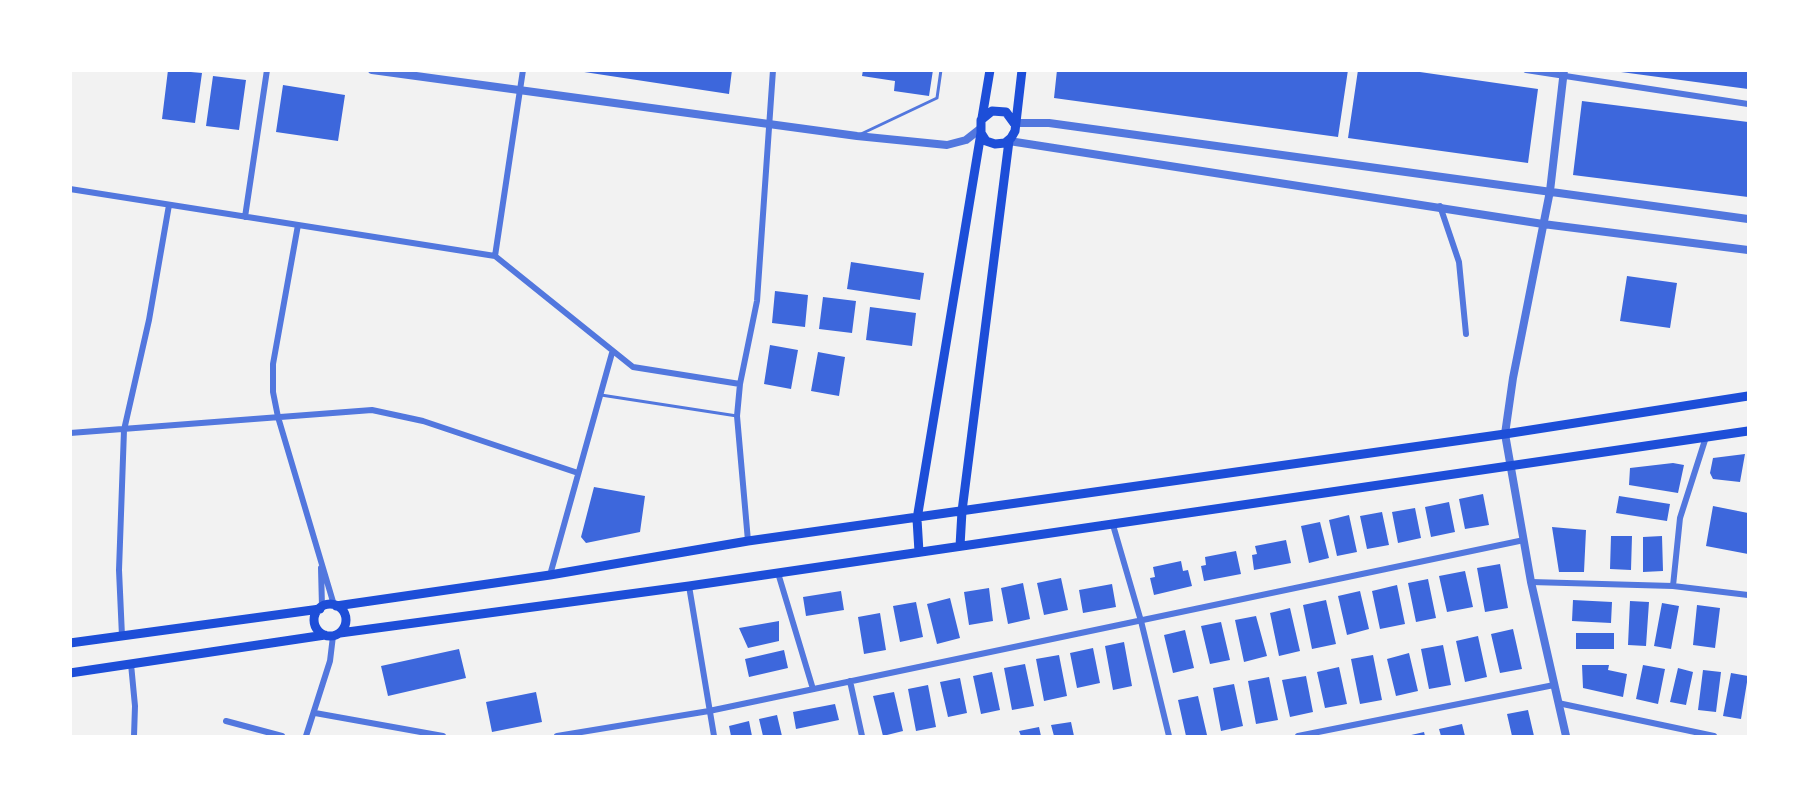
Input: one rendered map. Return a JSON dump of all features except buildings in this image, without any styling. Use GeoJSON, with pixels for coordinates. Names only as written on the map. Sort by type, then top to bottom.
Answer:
{"type":"FeatureCollection","features":[{"type":"Feature","properties":{"kind":"main road"},"geometry":{"type":"LineString","coordinates":[[919,552],[917,519],[990,70]]}},
{"type":"Feature","properties":{"kind":"main road"},"geometry":{"type":"LineString","coordinates":[[960,546],[962,511],[1008,141],[1013,135],[1022,70]]}},
{"type":"Feature","properties":{"kind":"main road"},"geometry":{"type":"LineString","coordinates":[[981,127],[992,111],[1002,110],[1010,115],[1014,123]]}},
{"type":"Feature","properties":{"kind":"main road"},"geometry":{"type":"LineString","coordinates":[[981,127],[986,141],[995,144],[1008,141]]}},
{"type":"Feature","properties":{"kind":"main road"},"geometry":{"type":"LineString","coordinates":[[70,643],[550,575],[748,541],[917,519],[1505,434],[1749,396]]}},
{"type":"Feature","properties":{"kind":"main road"},"geometry":{"type":"LineString","coordinates":[[70,673],[332,634],[689,586],[1113,525],[1749,431]]}},
{"type":"Feature","properties":{"kind":"main road"},"geometry":{"type":"LineString","coordinates":[[332,634],[346,620],[343,610],[335,605]]}},
{"type":"Feature","properties":{"kind":"main road"},"geometry":{"type":"LineString","coordinates":[[321,608],[315,623],[332,634]]}},
{"type":"Feature","properties":{"kind":"street"},"geometry":{"type":"LineString","coordinates":[[245,217],[267,70]]}},
{"type":"Feature","properties":{"kind":"street"},"geometry":{"type":"LineString","coordinates":[[372,70],[768,125],[947,145],[966,140],[981,127]]}},
{"type":"Feature","properties":{"kind":"street"},"geometry":{"type":"LineString","coordinates":[[495,256],[523,70]]}},
{"type":"Feature","properties":{"kind":"street"},"geometry":{"type":"LineString","coordinates":[[748,541],[737,416],[740,384],[757,302],[773,70]]}},
{"type":"Feature","properties":{"kind":"street"},"geometry":{"type":"LineString","coordinates":[[1527,70],[1564,73],[1749,104]]}},
{"type":"Feature","properties":{"kind":"street"},"geometry":{"type":"LineString","coordinates":[[1564,73],[1550,191],[1513,378],[1505,434],[1531,582],[1566,736]]}},
{"type":"Feature","properties":{"kind":"street"},"geometry":{"type":"LineString","coordinates":[[1014,123],[1049,123],[1749,219]]}},
{"type":"Feature","properties":{"kind":"street"},"geometry":{"type":"LineString","coordinates":[[1008,141],[1440,206],[1543,224],[1749,250]]}},
{"type":"Feature","properties":{"kind":"street"},"geometry":{"type":"LineString","coordinates":[[70,189],[495,256],[612,353],[633,367],[740,384]]}},
{"type":"Feature","properties":{"kind":"street"},"geometry":{"type":"LineString","coordinates":[[122,636],[119,570],[124,430],[149,320],[169,205]]}},
{"type":"Feature","properties":{"kind":"street"},"geometry":{"type":"LineString","coordinates":[[1440,206],[1459,262],[1466,334]]}},
{"type":"Feature","properties":{"kind":"street"},"geometry":{"type":"LineString","coordinates":[[298,225],[273,364],[273,392],[278,417],[335,605]]}},
{"type":"Feature","properties":{"kind":"street"},"geometry":{"type":"LineString","coordinates":[[550,575],[612,353]]}},
{"type":"Feature","properties":{"kind":"street"},"geometry":{"type":"LineString","coordinates":[[70,434],[372,410],[423,421],[578,473]]}},
{"type":"Feature","properties":{"kind":"street"},"geometry":{"type":"LineString","coordinates":[[1673,586],[1680,518],[1706,437]]}},
{"type":"Feature","properties":{"kind":"street"},"geometry":{"type":"LineString","coordinates":[[1113,525],[1141,621],[1169,736]]}},
{"type":"Feature","properties":{"kind":"street"},"geometry":{"type":"LineString","coordinates":[[557,736],[710,711],[1524,540]]}},
{"type":"Feature","properties":{"kind":"street"},"geometry":{"type":"LineString","coordinates":[[321,558],[321,608]]}},
{"type":"Feature","properties":{"kind":"street"},"geometry":{"type":"LineString","coordinates":[[778,573],[813,689]]}},
{"type":"Feature","properties":{"kind":"street"},"geometry":{"type":"LineString","coordinates":[[1531,582],[1673,586],[1749,595]]}},
{"type":"Feature","properties":{"kind":"street"},"geometry":{"type":"LineString","coordinates":[[689,586],[714,736]]}},
{"type":"Feature","properties":{"kind":"street"},"geometry":{"type":"LineString","coordinates":[[306,736],[330,662],[332,634]]}},
{"type":"Feature","properties":{"kind":"street"},"geometry":{"type":"LineString","coordinates":[[131,664],[135,706],[134,736]]}},
{"type":"Feature","properties":{"kind":"street"},"geometry":{"type":"LineString","coordinates":[[850,681],[862,736]]}},
{"type":"Feature","properties":{"kind":"street"},"geometry":{"type":"LineString","coordinates":[[1298,736],[1554,685]]}},
{"type":"Feature","properties":{"kind":"street"},"geometry":{"type":"LineString","coordinates":[[1558,703],[1714,736]]}},
{"type":"Feature","properties":{"kind":"street"},"geometry":{"type":"LineString","coordinates":[[315,713],[443,736]]}},
{"type":"Feature","properties":{"kind":"street"},"geometry":{"type":"LineString","coordinates":[[226,721],[282,736]]}},
{"type":"Feature","properties":{"kind":"lane"},"geometry":{"type":"LineString","coordinates":[[857,136],[937,98],[941,70]]}},
{"type":"Feature","properties":{"kind":"lane"},"geometry":{"type":"LineString","coordinates":[[601,395],[737,416]]}}]}
